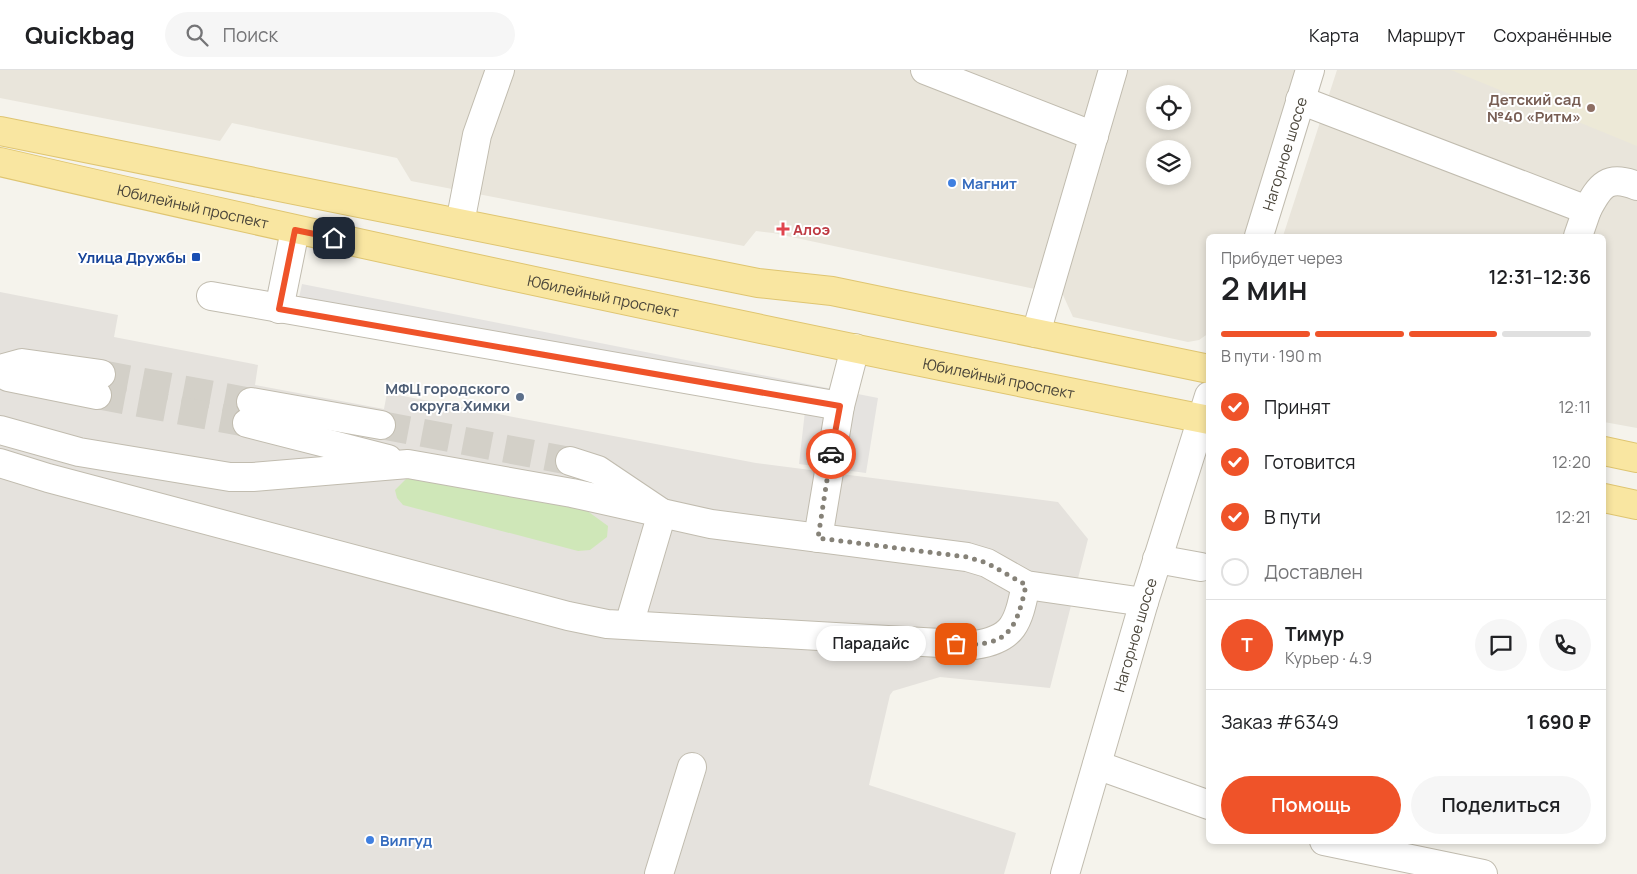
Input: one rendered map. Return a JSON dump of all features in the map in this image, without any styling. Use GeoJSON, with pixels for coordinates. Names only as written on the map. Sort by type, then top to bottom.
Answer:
{"type":"FeatureCollection","features":[{"type":"Feature","properties":{"kind":"main road"},"geometry":{"type":"LineString","coordinates":[[0,131],[758,283],[832,290],[1206,368]]}},
{"type":"Feature","properties":{"kind":"main road","name":"Юбилейный проспект"},"geometry":{"type":"LineString","coordinates":[[0,162],[295,230],[855,348],[1206,412]]}},
{"type":"Feature","properties":{"kind":"main road"},"geometry":{"type":"LineString","coordinates":[[1606,451],[1637,458]]}},
{"type":"Feature","properties":{"kind":"main road"},"geometry":{"type":"LineString","coordinates":[[1606,498],[1637,505]]}},
{"type":"Feature","properties":{"kind":"street"},"geometry":{"type":"LineString","coordinates":[[460,223],[477,135],[500,70]]}},
{"type":"Feature","properties":{"kind":"street"},"geometry":{"type":"LineString","coordinates":[[925,70],[1094,136]]}},
{"type":"Feature","properties":{"kind":"street"},"geometry":{"type":"LineString","coordinates":[[1036,333],[1113,70]]}},
{"type":"Feature","properties":{"kind":"street","name":"Нагорное шоссе"},"geometry":{"type":"LineString","coordinates":[[1260,234],[1310,70]]}},
{"type":"Feature","properties":{"kind":"street"},"geometry":{"type":"LineString","coordinates":[[1300,100],[1587,210]]}},
{"type":"Feature","properties":{"kind":"street"},"geometry":{"type":"LineString","coordinates":[[1579,234],[1587,210],[1598,189],[1610,181],[1624,181],[1637,186]]}},
{"type":"Feature","properties":{"kind":"street"},"geometry":{"type":"LineString","coordinates":[[279,309],[295,230]]}},
{"type":"Feature","properties":{"kind":"street"},"geometry":{"type":"LineString","coordinates":[[211,296],[840,406]]}},
{"type":"Feature","properties":{"kind":"street"},"geometry":{"type":"LineString","coordinates":[[818,538],[840,406],[855,348]]}},
{"type":"Feature","properties":{"kind":"street"},"geometry":{"type":"LineString","coordinates":[[0,370],[22,363],[99,385],[0,376]]}},
{"type":"Feature","properties":{"kind":"street"},"geometry":{"type":"LineString","coordinates":[[381,425],[249,412],[408,464],[572,493],[711,524],[967,557],[987,563],[1026,585],[1144,602]]}},
{"type":"Feature","properties":{"kind":"street","name":"Нагорное шоссе"},"geometry":{"type":"LineString","coordinates":[[1065,874],[1157,559],[1206,412]]}},
{"type":"Feature","properties":{"kind":"street"},"geometry":{"type":"LineString","coordinates":[[0,430],[79,452],[230,477],[408,464]]}},
{"type":"Feature","properties":{"kind":"street"},"geometry":{"type":"LineString","coordinates":[[570,461],[598,470],[662,513]]}},
{"type":"Feature","properties":{"kind":"street"},"geometry":{"type":"LineString","coordinates":[[0,463],[48,478],[568,616],[607,624],[975,645],[995,642],[1009,632],[1020,613],[1026,585]]}},
{"type":"Feature","properties":{"kind":"street"},"geometry":{"type":"LineString","coordinates":[[629,625],[662,513]]}},
{"type":"Feature","properties":{"kind":"street"},"geometry":{"type":"LineString","coordinates":[[1157,559],[1201,567]]}},
{"type":"Feature","properties":{"kind":"street"},"geometry":{"type":"LineString","coordinates":[[1097,765],[1206,804]]}},
{"type":"Feature","properties":{"kind":"street"},"geometry":{"type":"LineString","coordinates":[[659,874],[692,767]]}},
{"type":"Feature","properties":{"kind":"street"},"geometry":{"type":"LineString","coordinates":[[1338,844],[1483,874]]}},
{"type":"Feature","properties":{"kind":"shaded area"},"geometry":{"type":"Polygon","coordinates":[[[0,70],[1296,70],[1246,234],[1206,234],[1206,335],[1199,340],[1188,342],[1073,317],[1063,295],[773,233],[756,231],[744,246],[411,181],[397,158],[232,123],[220,141],[0,98],[0,70]]]}},
{"type":"Feature","properties":{"kind":"shaded area"},"geometry":{"type":"Polygon","coordinates":[[[1337,70],[1637,70],[1637,428],[1606,422],[1606,234],[1284,234],[1337,70]]]}},
{"type":"Feature","properties":{"kind":"shaded area","name":"Детский сад №40 «Ритм»"},"geometry":{"type":"Polygon","coordinates":[[[1451,70],[1637,70],[1637,146],[1451,70]]]}},
{"type":"Feature","properties":{"kind":"shaded area"},"geometry":{"type":"Polygon","coordinates":[[[302,284],[878,398],[866,473],[799,464],[805,411],[294,321],[302,284]]]}},
{"type":"Feature","properties":{"kind":"shaded area"},"geometry":{"type":"Polygon","coordinates":[[[0,292],[118,315],[114,337],[258,365],[255,385],[384,409],[387,393],[756,463],[1058,502],[1088,539],[1050,688],[940,677],[893,691],[890,695],[869,785],[1016,833],[1004,874],[0,874],[0,292]]]}},
{"type":"Feature","properties":{"kind":"green space"},"geometry":{"type":"Polygon","coordinates":[[[408,477],[586,510],[608,526],[607,537],[590,550],[578,551],[403,505],[397,498],[395,490],[408,477]]]}},
{"type":"Feature","properties":{"kind":"tunnel"},"geometry":{"type":"LineString","coordinates":[[101,374],[251,402]]}},
{"type":"Feature","properties":{"kind":"tunnel"},"geometry":{"type":"LineString","coordinates":[[97,395],[247,423]]}},
{"type":"Feature","properties":{"kind":"tunnel"},"geometry":{"type":"LineString","coordinates":[[381,425],[570,461]]}},
{"type":"Feature","properties":{"kind":"way so far"},"geometry":{"type":"LineString","coordinates":[[831,454],[818,538],[967,557],[987,563],[1026,585],[1020,613],[1009,632],[995,642],[975,645],[956,644]]}},
{"type":"Feature","properties":{"kind":"place","name":"Детский сад №40 «Ритм»"},"geometry":{"type":"Point","coordinates":[1591,108]}},
{"type":"Feature","properties":{"kind":"place","name":"Магнит"},"geometry":{"type":"Point","coordinates":[952,183]}},
{"type":"Feature","properties":{"kind":"place","name":"Алоэ"},"geometry":{"type":"Point","coordinates":[783,229]}},
{"type":"Feature","properties":{"kind":"place","name":"Улица Дружбы"},"geometry":{"type":"Point","coordinates":[196,257]}},
{"type":"Feature","properties":{"kind":"place","name":"МФЦ городского округа Химки"},"geometry":{"type":"Point","coordinates":[520,397]}},
{"type":"Feature","properties":{"kind":"place","name":"Парадайс"},"geometry":{"type":"Point","coordinates":[956,644]}},
{"type":"Feature","properties":{"kind":"place","name":"Вилгуд"},"geometry":{"type":"Point","coordinates":[370,840]}},
{"type":"Feature","properties":{"kind":"route"},"geometry":{"type":"LineString","coordinates":[[334,238],[295,230],[279,309],[840,406],[831,454]]}}]}
